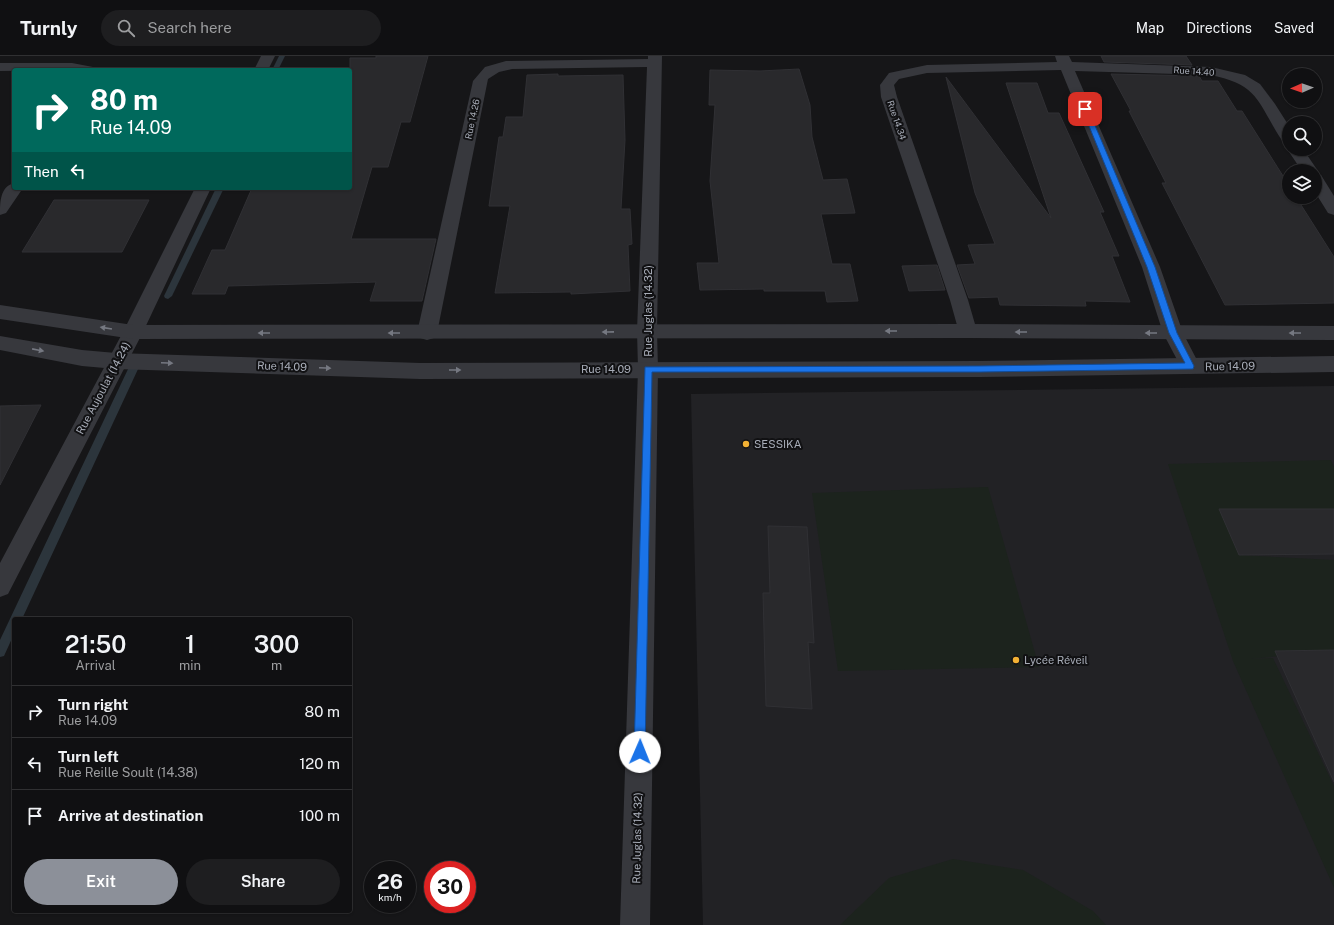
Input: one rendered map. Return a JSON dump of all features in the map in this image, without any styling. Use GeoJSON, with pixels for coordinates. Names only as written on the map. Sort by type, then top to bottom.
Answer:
{"type":"FeatureCollection","features":[{"type":"Feature","properties":{"kind":"street"},"geometry":{"type":"LineString","coordinates":[[262,68],[268,56]]}},
{"type":"Feature","properties":{"kind":"street","name":"Rue Juglas (14.32)"},"geometry":{"type":"LineString","coordinates":[[636,925],[648,369],[647,331],[654,60]]}},
{"type":"Feature","properties":{"kind":"street","name":"Rue 14.26"},"geometry":{"type":"LineString","coordinates":[[427,333],[480,81],[486,72],[496,67],[512,65],[654,60]]}},
{"type":"Feature","properties":{"kind":"street"},"geometry":{"type":"LineString","coordinates":[[1065,61],[1151,267],[1173,333],[1190,366]]}},
{"type":"Feature","properties":{"kind":"street","name":"Rue 14.40"},"geometry":{"type":"LineString","coordinates":[[1065,61],[1198,70],[1227,74],[1255,87],[1282,128]]}},
{"type":"Feature","properties":{"kind":"street","name":"Rue 14.34"},"geometry":{"type":"LineString","coordinates":[[967,331],[959,300],[889,97],[887,85],[894,76],[927,69],[1065,61]]}},
{"type":"Feature","properties":{"kind":"street"},"geometry":{"type":"LineString","coordinates":[[0,67],[77,68]]}},
{"type":"Feature","properties":{"kind":"street"},"geometry":{"type":"LineString","coordinates":[[0,209],[14,190]]}},
{"type":"Feature","properties":{"kind":"street","name":"Rue Aujoulat (14.24)"},"geometry":{"type":"LineString","coordinates":[[0,586],[132,332],[202,190]]}},
{"type":"Feature","properties":{"kind":"street"},"geometry":{"type":"LineString","coordinates":[[1322,190],[1334,209]]}},
{"type":"Feature","properties":{"kind":"street"},"geometry":{"type":"LineString","coordinates":[[0,312],[132,332],[427,333],[967,331],[1334,333]]}},
{"type":"Feature","properties":{"kind":"street","name":"Rue 14.09"},"geometry":{"type":"LineString","coordinates":[[0,343],[82,358],[116,361],[420,371],[979,369],[1334,364]]}},
{"type":"Feature","properties":{"kind":"shaded area","name":"Lycée Réveil"},"geometry":{"type":"Polygon","coordinates":[[[1334,386],[1334,925],[703,925],[691,394],[1334,386]]]}},
{"type":"Feature","properties":{"kind":"shaded area"},"geometry":{"type":"Polygon","coordinates":[[[1331,460],[1334,467],[1334,509],[1220,509],[1239,555],[1334,560],[1334,651],[1250,659],[1273,658],[1334,786],[1334,888],[1233,661],[1168,464],[1331,460]]]}},
{"type":"Feature","properties":{"kind":"shaded area"},"geometry":{"type":"Polygon","coordinates":[[[988,487],[1039,667],[838,671],[812,493],[988,487]]]}},
{"type":"Feature","properties":{"kind":"shaded area"},"geometry":{"type":"Polygon","coordinates":[[[953,859],[1023,870],[1093,911],[1106,925],[840,925],[889,878],[953,859]]]}},
{"type":"Feature","properties":{"kind":"building"},"geometry":{"type":"Polygon","coordinates":[[[376,56],[428,56],[410,122],[401,122],[388,167],[372,167],[351,239],[436,239],[422,301],[370,301],[376,282],[228,286],[225,294],[192,294],[212,250],[225,250],[251,190],[352,190],[352,68],[350,68],[350,58],[376,58],[376,56]]]}},
{"type":"Feature","properties":{"kind":"building"},"geometry":{"type":"Polygon","coordinates":[[[1101,56],[1186,56],[1192,65],[1104,62],[1101,56]]]}},
{"type":"Feature","properties":{"kind":"building"},"geometry":{"type":"Polygon","coordinates":[[[799,69],[810,105],[812,137],[823,180],[847,179],[855,213],[821,214],[832,264],[850,264],[858,301],[827,302],[825,291],[764,291],[764,289],[700,290],[697,263],[719,263],[710,181],[715,105],[709,105],[710,70],[760,71],[799,69]]]}},
{"type":"Feature","properties":{"kind":"building"},"geometry":{"type":"Polygon","coordinates":[[[558,74],[558,76],[623,75],[625,140],[621,209],[630,209],[632,244],[628,245],[630,291],[571,294],[571,292],[495,293],[510,206],[489,206],[499,137],[503,137],[506,117],[523,117],[527,75],[558,74]]]}},
{"type":"Feature","properties":{"kind":"building"},"geometry":{"type":"Polygon","coordinates":[[[1111,74],[1199,76],[1202,81],[1218,81],[1237,111],[1242,111],[1282,174],[1282,204],[1300,204],[1334,257],[1334,303],[1225,305],[1162,183],[1166,183],[1129,111],[1131,111],[1111,74]]]}},
{"type":"Feature","properties":{"kind":"building"},"geometry":{"type":"Polygon","coordinates":[[[946,77],[1051,218],[1006,83],[1037,83],[1048,113],[1059,113],[1104,212],[1100,212],[1119,256],[1112,256],[1130,302],[1085,301],[1086,306],[1000,305],[998,297],[969,298],[957,265],[975,264],[968,245],[995,244],[975,193],[946,77]]]}},
{"type":"Feature","properties":{"kind":"building"},"geometry":{"type":"Polygon","coordinates":[[[54,200],[149,200],[122,252],[22,252],[54,200]]]}},
{"type":"Feature","properties":{"kind":"building"},"geometry":{"type":"Polygon","coordinates":[[[937,265],[945,290],[909,291],[902,266],[937,265]]]}},
{"type":"Feature","properties":{"kind":"building"},"geometry":{"type":"Polygon","coordinates":[[[41,405],[0,485],[0,406],[41,405]]]}},
{"type":"Feature","properties":{"kind":"building"},"geometry":{"type":"Polygon","coordinates":[[[1219,509],[1334,509],[1334,554],[1239,555],[1219,509]]]}},
{"type":"Feature","properties":{"kind":"building"},"geometry":{"type":"Polygon","coordinates":[[[768,526],[807,527],[814,643],[808,642],[812,709],[766,706],[763,593],[770,593],[768,526]]]}},
{"type":"Feature","properties":{"kind":"building"},"geometry":{"type":"Polygon","coordinates":[[[1334,650],[1334,782],[1275,651],[1334,650]]]}},
{"type":"Feature","properties":{"kind":"waterway"},"geometry":{"type":"LineString","coordinates":[[276,68],[282,56]]}},
{"type":"Feature","properties":{"kind":"waterway"},"geometry":{"type":"LineString","coordinates":[[168,296],[219,190]]}},
{"type":"Feature","properties":{"kind":"waterway"},"geometry":{"type":"LineString","coordinates":[[17,617],[134,367]]}},
{"type":"Feature","properties":{"kind":"waterway"},"geometry":{"type":"LineString","coordinates":[[0,652],[12,626]]}},
{"type":"Feature","properties":{"kind":"place","name":"SESSIKA"},"geometry":{"type":"Point","coordinates":[746,444]}},
{"type":"Feature","properties":{"kind":"place","name":"Lycée Réveil"},"geometry":{"type":"Point","coordinates":[1016,660]}},
{"type":"Feature","properties":{"kind":"route"},"geometry":{"type":"LineString","coordinates":[[640,752],[648,369],[979,369],[1190,366],[1173,333],[1151,267],[1085,109]]}}]}
